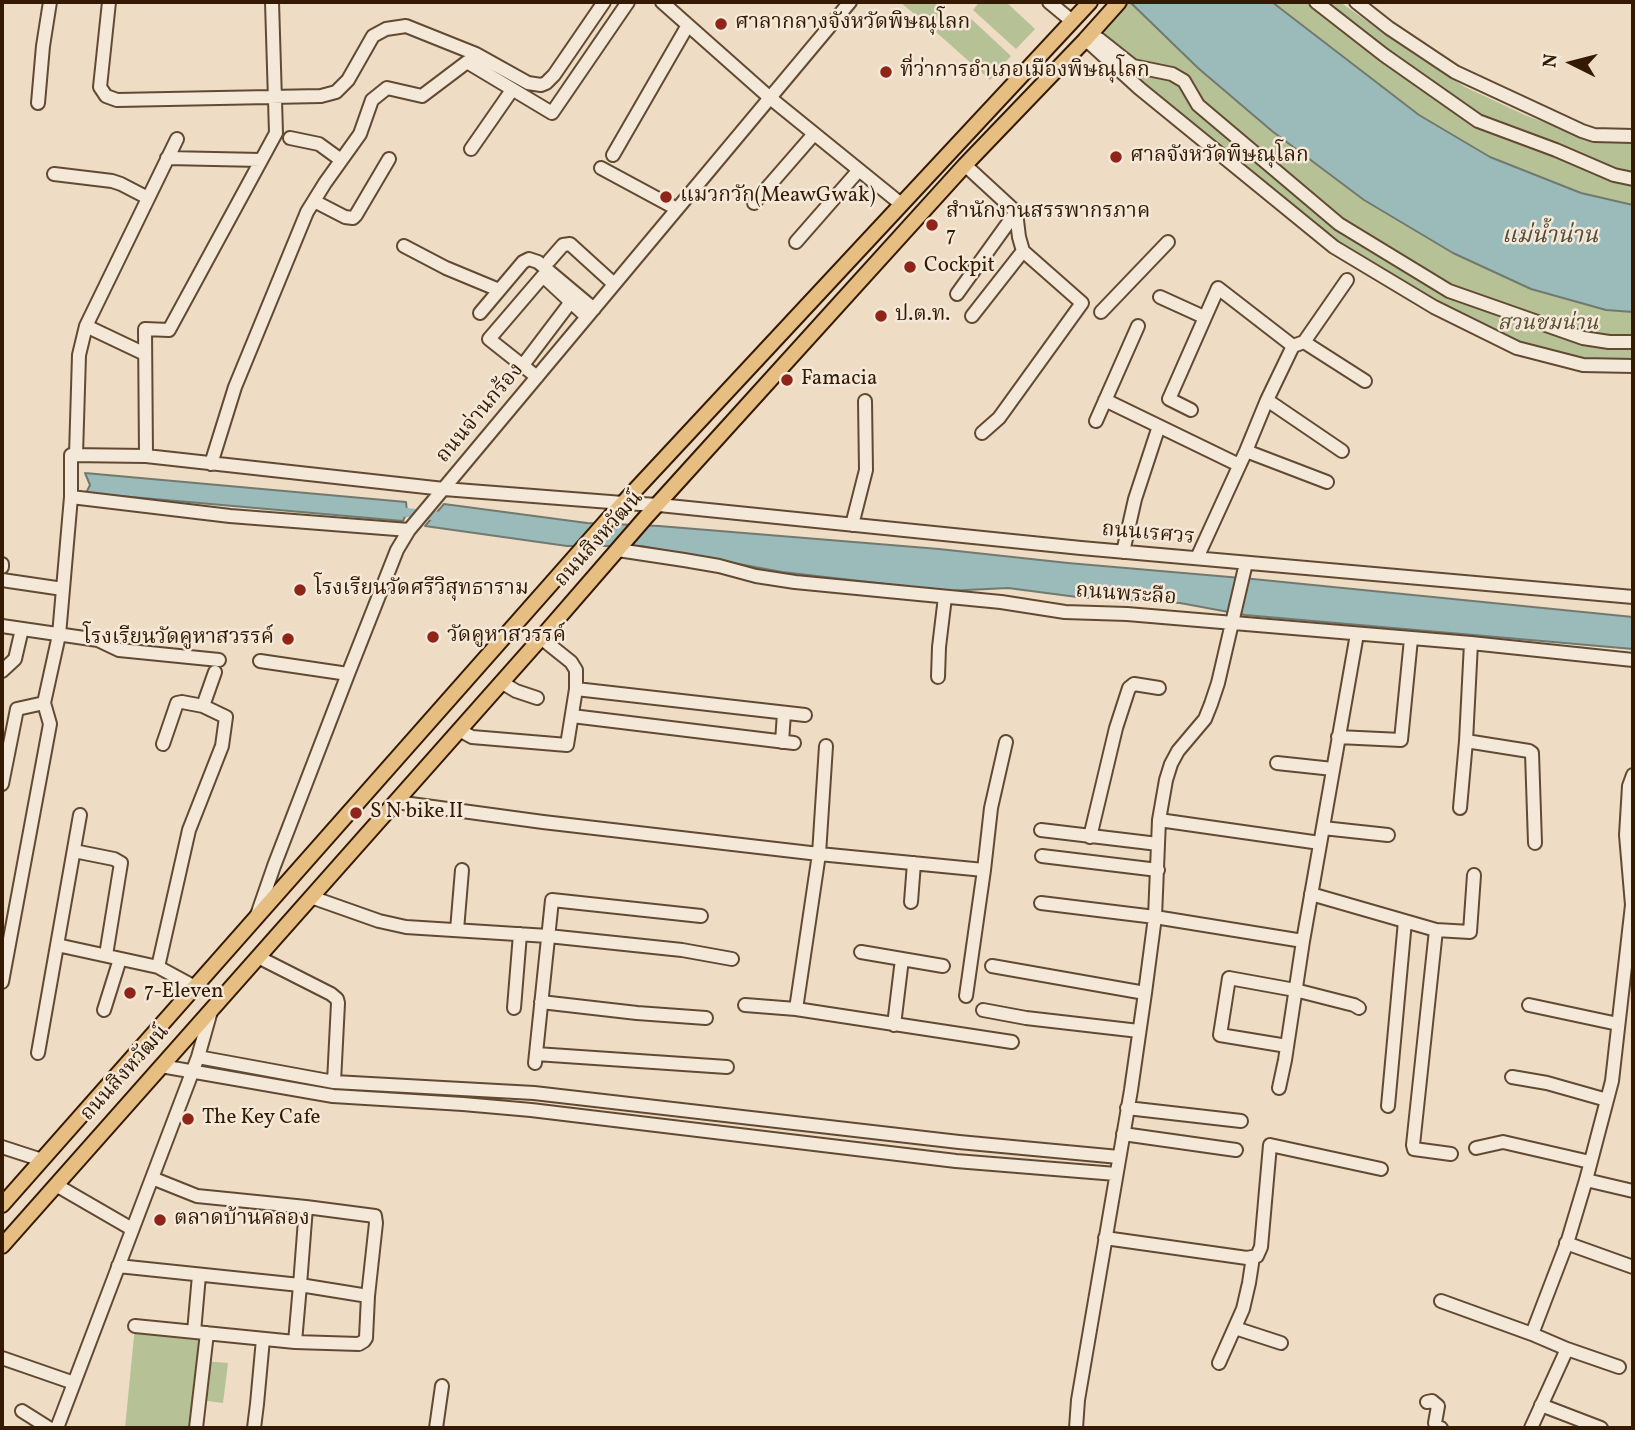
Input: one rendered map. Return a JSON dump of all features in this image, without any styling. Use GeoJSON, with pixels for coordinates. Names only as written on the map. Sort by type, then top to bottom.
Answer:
{"type":"FeatureCollection","features":[{"type":"Feature","properties":{"kind":"main road","name":"ถนนสิงหวัฒน์"},"geometry":{"type":"LineString","coordinates":[[2,1205],[611,516],[1090,2]]}},
{"type":"Feature","properties":{"kind":"main road","name":"ถนนสิงหวัฒน์"},"geometry":{"type":"LineString","coordinates":[[2,1246],[646,517],[965,165],[1089,43],[1097,26],[1119,2]]}},
{"type":"Feature","properties":{"kind":"main road"},"geometry":{"type":"LineString","coordinates":[[901,204],[917,219]]}},
{"type":"Feature","properties":{"kind":"street"},"geometry":{"type":"LineString","coordinates":[[38,103],[50,2]]}},
{"type":"Feature","properties":{"kind":"street"},"geometry":{"type":"LineString","coordinates":[[110,2],[100,87],[106,96],[117,100],[321,96],[337,92],[348,80],[373,36],[386,29],[406,26],[476,54],[528,83],[541,85],[554,75],[604,2]]}},
{"type":"Feature","properties":{"kind":"street"},"geometry":{"type":"LineString","coordinates":[[146,456],[145,329],[169,330],[276,133],[272,2]]}},
{"type":"Feature","properties":{"kind":"street"},"geometry":{"type":"LineString","coordinates":[[211,464],[235,387],[307,212],[360,134],[372,100],[387,88],[422,96],[467,62],[552,113],[628,2]]}},
{"type":"Feature","properties":{"kind":"street"},"geometry":{"type":"LineString","coordinates":[[662,2],[769,97],[901,204]]}},
{"type":"Feature","properties":{"kind":"street","name":"ถนนจ่านกร้อง"},"geometry":{"type":"LineString","coordinates":[[256,918],[348,674],[397,550],[409,530],[850,2]]}},
{"type":"Feature","properties":{"kind":"street"},"geometry":{"type":"LineString","coordinates":[[1049,2],[1075,18]]}},
{"type":"Feature","properties":{"kind":"street"},"geometry":{"type":"LineString","coordinates":[[1316,2],[1384,55],[1478,121],[1614,175],[1633,179]]}},
{"type":"Feature","properties":{"kind":"street"},"geometry":{"type":"LineString","coordinates":[[1356,2],[1389,28],[1455,72],[1582,131],[1594,135],[1633,136]]}},
{"type":"Feature","properties":{"kind":"street"},"geometry":{"type":"LineString","coordinates":[[613,155],[688,25]]}},
{"type":"Feature","properties":{"kind":"street"},"geometry":{"type":"LineString","coordinates":[[1633,342],[1583,338],[1449,291],[1339,224],[1198,105],[1184,81],[1172,74],[1133,66],[1099,39],[1089,43],[1139,88],[1334,247],[1434,307],[1517,348],[1583,365],[1633,366]]}},
{"type":"Feature","properties":{"kind":"street"},"geometry":{"type":"LineString","coordinates":[[471,149],[512,90]]}},
{"type":"Feature","properties":{"kind":"street"},"geometry":{"type":"LineString","coordinates":[[754,203],[814,134]]}},
{"type":"Feature","properties":{"kind":"street"},"geometry":{"type":"LineString","coordinates":[[289,138],[319,144],[341,160]]}},
{"type":"Feature","properties":{"kind":"street"},"geometry":{"type":"LineString","coordinates":[[2,982],[50,724],[44,703],[58,635],[63,589],[79,355],[86,326],[177,139]]}},
{"type":"Feature","properties":{"kind":"street"},"geometry":{"type":"LineString","coordinates":[[167,158],[261,160]]}},
{"type":"Feature","properties":{"kind":"street"},"geometry":{"type":"LineString","coordinates":[[314,201],[345,217],[353,218],[389,159]]}},
{"type":"Feature","properties":{"kind":"street"},"geometry":{"type":"LineString","coordinates":[[965,165],[1016,212],[1023,251],[1082,303],[999,418],[982,433]]}},
{"type":"Feature","properties":{"kind":"street"},"geometry":{"type":"LineString","coordinates":[[601,169],[677,209]]}},
{"type":"Feature","properties":{"kind":"street"},"geometry":{"type":"LineString","coordinates":[[796,242],[859,170]]}},
{"type":"Feature","properties":{"kind":"street"},"geometry":{"type":"LineString","coordinates":[[54,174],[112,181],[148,198]]}},
{"type":"Feature","properties":{"kind":"street"},"geometry":{"type":"LineString","coordinates":[[957,295],[1016,212]]}},
{"type":"Feature","properties":{"kind":"street"},"geometry":{"type":"LineString","coordinates":[[1101,312],[1168,242]]}},
{"type":"Feature","properties":{"kind":"street"},"geometry":{"type":"LineString","coordinates":[[549,261],[563,245],[569,244],[614,284]]}},
{"type":"Feature","properties":{"kind":"street"},"geometry":{"type":"LineString","coordinates":[[404,246],[446,268],[499,290]]}},
{"type":"Feature","properties":{"kind":"street"},"geometry":{"type":"LineString","coordinates":[[972,316],[1023,251]]}},
{"type":"Feature","properties":{"kind":"street"},"geometry":{"type":"LineString","coordinates":[[480,313],[523,262],[531,260],[538,262],[590,313]]}},
{"type":"Feature","properties":{"kind":"street"},"geometry":{"type":"LineString","coordinates":[[537,377],[489,340],[543,276],[570,303],[590,313]]}},
{"type":"Feature","properties":{"kind":"street"},"geometry":{"type":"LineString","coordinates":[[1198,558],[1267,400],[1298,344],[1347,279]]}},
{"type":"Feature","properties":{"kind":"street"},"geometry":{"type":"LineString","coordinates":[[1191,410],[1169,399],[1218,288],[1298,344],[1365,381]]}},
{"type":"Feature","properties":{"kind":"street"},"geometry":{"type":"LineString","coordinates":[[1160,296],[1204,317]]}},
{"type":"Feature","properties":{"kind":"street"},"geometry":{"type":"LineString","coordinates":[[523,365],[570,303]]}},
{"type":"Feature","properties":{"kind":"street"},"geometry":{"type":"LineString","coordinates":[[86,326],[145,354]]}},
{"type":"Feature","properties":{"kind":"street"},"geometry":{"type":"LineString","coordinates":[[1096,421],[1138,326]]}},
{"type":"Feature","properties":{"kind":"street"},"geometry":{"type":"LineString","coordinates":[[1105,400],[1239,465]]}},
{"type":"Feature","properties":{"kind":"street"},"geometry":{"type":"LineString","coordinates":[[1267,400],[1342,451]]}},
{"type":"Feature","properties":{"kind":"street"},"geometry":{"type":"LineString","coordinates":[[852,525],[867,465],[865,401]]}},
{"type":"Feature","properties":{"kind":"street"},"geometry":{"type":"LineString","coordinates":[[1123,552],[1135,499],[1159,426]]}},
{"type":"Feature","properties":{"kind":"street"},"geometry":{"type":"LineString","coordinates":[[1246,451],[1327,482]]}},
{"type":"Feature","properties":{"kind":"street","name":"ถนนเรศวร"},"geometry":{"type":"LineString","coordinates":[[73,455],[146,456],[444,489],[659,505],[1198,558],[1244,568],[1633,597]]}},
{"type":"Feature","properties":{"kind":"street"},"geometry":{"type":"LineString","coordinates":[[71,497],[230,516],[409,530]]}},
{"type":"Feature","properties":{"kind":"street","name":"ถนนพระลือ"},"geometry":{"type":"LineString","coordinates":[[618,550],[719,566],[756,576],[795,582],[1001,602],[1065,612],[1232,620],[1633,660]]}},
{"type":"Feature","properties":{"kind":"street"},"geometry":{"type":"LineString","coordinates":[[1076,1428],[1078,1400],[1145,993],[1158,870],[1159,820],[1166,780],[1178,751],[1205,719],[1211,704],[1244,568]]}},
{"type":"Feature","properties":{"kind":"street"},"geometry":{"type":"LineString","coordinates":[[2,580],[63,589]]}},
{"type":"Feature","properties":{"kind":"street"},"geometry":{"type":"LineString","coordinates":[[938,677],[945,597]]}},
{"type":"Feature","properties":{"kind":"street"},"geometry":{"type":"LineString","coordinates":[[2,626],[98,640],[119,650],[217,666],[203,706]]}},
{"type":"Feature","properties":{"kind":"street"},"geometry":{"type":"LineString","coordinates":[[2,671],[15,659],[22,629]]}},
{"type":"Feature","properties":{"kind":"street"},"geometry":{"type":"LineString","coordinates":[[1279,1088],[1357,634]]}},
{"type":"Feature","properties":{"kind":"street"},"geometry":{"type":"LineString","coordinates":[[459,730],[472,737],[567,745],[576,672],[574,665],[541,638]]}},
{"type":"Feature","properties":{"kind":"street"},"geometry":{"type":"LineString","coordinates":[[1338,737],[1401,740],[1411,639]]}},
{"type":"Feature","properties":{"kind":"street"},"geometry":{"type":"LineString","coordinates":[[1460,808],[1471,643]]}},
{"type":"Feature","properties":{"kind":"street"},"geometry":{"type":"LineString","coordinates":[[260,661],[348,674]]}},
{"type":"Feature","properties":{"kind":"street"},"geometry":{"type":"LineString","coordinates":[[501,682],[516,691],[537,698]]}},
{"type":"Feature","properties":{"kind":"street"},"geometry":{"type":"LineString","coordinates":[[1090,837],[1116,729],[1129,688],[1134,684],[1159,688]]}},
{"type":"Feature","properties":{"kind":"street"},"geometry":{"type":"LineString","coordinates":[[576,689],[805,715]]}},
{"type":"Feature","properties":{"kind":"street"},"geometry":{"type":"LineString","coordinates":[[2,784],[17,709],[44,703]]}},
{"type":"Feature","properties":{"kind":"street"},"geometry":{"type":"LineString","coordinates":[[158,967],[189,830],[222,746],[226,717],[203,706],[177,703],[163,744]]}},
{"type":"Feature","properties":{"kind":"street"},"geometry":{"type":"LineString","coordinates":[[572,716],[788,743],[784,713]]}},
{"type":"Feature","properties":{"kind":"street"},"geometry":{"type":"LineString","coordinates":[[1466,741],[1532,753],[1535,843]]}},
{"type":"Feature","properties":{"kind":"street"},"geometry":{"type":"LineString","coordinates":[[966,996],[991,808],[1006,742]]}},
{"type":"Feature","properties":{"kind":"street"},"geometry":{"type":"LineString","coordinates":[[796,1009],[820,854],[826,746]]}},
{"type":"Feature","properties":{"kind":"street"},"geometry":{"type":"LineString","coordinates":[[1277,763],[1333,769]]}},
{"type":"Feature","properties":{"kind":"street"},"geometry":{"type":"LineString","coordinates":[[1532,1334],[1586,1180],[1612,1081],[1632,905],[1626,835],[1629,786],[1633,775]]}},
{"type":"Feature","properties":{"kind":"street"},"geometry":{"type":"LineString","coordinates":[[396,802],[543,822],[984,870]]}},
{"type":"Feature","properties":{"kind":"street"},"geometry":{"type":"LineString","coordinates":[[38,1053],[80,815]]}},
{"type":"Feature","properties":{"kind":"street"},"geometry":{"type":"LineString","coordinates":[[1159,820],[1320,843]]}},
{"type":"Feature","properties":{"kind":"street"},"geometry":{"type":"LineString","coordinates":[[1323,828],[1388,835]]}},
{"type":"Feature","properties":{"kind":"street"},"geometry":{"type":"LineString","coordinates":[[1041,830],[1158,845]]}},
{"type":"Feature","properties":{"kind":"street"},"geometry":{"type":"LineString","coordinates":[[74,852],[114,859],[121,863],[106,956]]}},
{"type":"Feature","properties":{"kind":"street"},"geometry":{"type":"LineString","coordinates":[[1042,856],[1158,870]]}},
{"type":"Feature","properties":{"kind":"street"},"geometry":{"type":"LineString","coordinates":[[911,902],[914,863]]}},
{"type":"Feature","properties":{"kind":"street"},"geometry":{"type":"LineString","coordinates":[[457,930],[462,870]]}},
{"type":"Feature","properties":{"kind":"street"},"geometry":{"type":"LineString","coordinates":[[1311,894],[1436,930],[1470,932],[1474,875]]}},
{"type":"Feature","properties":{"kind":"street"},"geometry":{"type":"LineString","coordinates":[[311,897],[379,921],[406,927],[548,936],[682,950],[732,960]]}},
{"type":"Feature","properties":{"kind":"street"},"geometry":{"type":"LineString","coordinates":[[701,916],[552,900],[536,1058],[727,1067]]}},
{"type":"Feature","properties":{"kind":"street"},"geometry":{"type":"LineString","coordinates":[[1041,903],[1154,917],[1303,941]]}},
{"type":"Feature","properties":{"kind":"street"},"geometry":{"type":"LineString","coordinates":[[1388,1106],[1405,921]]}},
{"type":"Feature","properties":{"kind":"street"},"geometry":{"type":"LineString","coordinates":[[1436,930],[1413,1145],[1414,1149],[1451,1154]]}},
{"type":"Feature","properties":{"kind":"street"},"geometry":{"type":"LineString","coordinates":[[514,1009],[520,934]]}},
{"type":"Feature","properties":{"kind":"street"},"geometry":{"type":"LineString","coordinates":[[57,945],[158,967],[195,987]]}},
{"type":"Feature","properties":{"kind":"street"},"geometry":{"type":"LineString","coordinates":[[861,952],[943,966]]}},
{"type":"Feature","properties":{"kind":"street"},"geometry":{"type":"LineString","coordinates":[[258,957],[337,999],[334,1082]]}},
{"type":"Feature","properties":{"kind":"street"},"geometry":{"type":"LineString","coordinates":[[104,1010],[120,959]]}},
{"type":"Feature","properties":{"kind":"street"},"geometry":{"type":"LineString","coordinates":[[894,1025],[902,959]]}},
{"type":"Feature","properties":{"kind":"street"},"geometry":{"type":"LineString","coordinates":[[992,966],[1145,993]]}},
{"type":"Feature","properties":{"kind":"street"},"geometry":{"type":"LineString","coordinates":[[1287,1045],[1220,1035],[1229,978],[1295,990],[1359,1008]]}},
{"type":"Feature","properties":{"kind":"street"},"geometry":{"type":"LineString","coordinates":[[541,1002],[637,1013],[706,1017]]}},
{"type":"Feature","properties":{"kind":"street"},"geometry":{"type":"LineString","coordinates":[[745,1005],[796,1009],[1012,1042]]}},
{"type":"Feature","properties":{"kind":"street"},"geometry":{"type":"LineString","coordinates":[[1529,1005],[1618,1024]]}},
{"type":"Feature","properties":{"kind":"street"},"geometry":{"type":"LineString","coordinates":[[983,1010],[1030,1019],[1139,1031]]}},
{"type":"Feature","properties":{"kind":"street"},"geometry":{"type":"LineString","coordinates":[[57,1428],[198,1057],[211,1011]]}},
{"type":"Feature","properties":{"kind":"street"},"geometry":{"type":"LineString","coordinates":[[198,1057],[334,1082],[534,1093],[959,1142],[1119,1157]]}},
{"type":"Feature","properties":{"kind":"street"},"geometry":{"type":"LineString","coordinates":[[162,1066],[332,1097],[517,1109],[956,1161],[1116,1174]]}},
{"type":"Feature","properties":{"kind":"street"},"geometry":{"type":"LineString","coordinates":[[1511,1077],[1546,1083],[1607,1100]]}},
{"type":"Feature","properties":{"kind":"street"},"geometry":{"type":"LineString","coordinates":[[1127,1108],[1241,1122]]}},
{"type":"Feature","properties":{"kind":"street"},"geometry":{"type":"LineString","coordinates":[[1123,1134],[1236,1150]]}},
{"type":"Feature","properties":{"kind":"street"},"geometry":{"type":"LineString","coordinates":[[1476,1148],[1503,1142],[1590,1162]]}},
{"type":"Feature","properties":{"kind":"street"},"geometry":{"type":"LineString","coordinates":[[1105,1238],[1252,1257],[1256,1256],[1261,1247],[1270,1146],[1381,1169]]}},
{"type":"Feature","properties":{"kind":"street"},"geometry":{"type":"LineString","coordinates":[[2,1147],[42,1160]]}},
{"type":"Feature","properties":{"kind":"street"},"geometry":{"type":"LineString","coordinates":[[135,1326],[295,1342],[359,1344],[366,1338],[376,1217],[369,1214],[195,1196],[152,1178]]}},
{"type":"Feature","properties":{"kind":"street"},"geometry":{"type":"LineString","coordinates":[[1586,1180],[1633,1191]]}},
{"type":"Feature","properties":{"kind":"street"},"geometry":{"type":"LineString","coordinates":[[56,1185],[132,1229]]}},
{"type":"Feature","properties":{"kind":"street"},"geometry":{"type":"LineString","coordinates":[[295,1342],[306,1207]]}},
{"type":"Feature","properties":{"kind":"street"},"geometry":{"type":"LineString","coordinates":[[1566,1243],[1633,1267]]}},
{"type":"Feature","properties":{"kind":"street"},"geometry":{"type":"LineString","coordinates":[[1219,1363],[1254,1287],[1252,1257]]}},
{"type":"Feature","properties":{"kind":"street"},"geometry":{"type":"LineString","coordinates":[[118,1266],[300,1285],[368,1296]]}},
{"type":"Feature","properties":{"kind":"street"},"geometry":{"type":"LineString","coordinates":[[196,1428],[200,1332],[199,1275]]}},
{"type":"Feature","properties":{"kind":"street"},"geometry":{"type":"LineString","coordinates":[[1441,1301],[1619,1367]]}},
{"type":"Feature","properties":{"kind":"street"},"geometry":{"type":"LineString","coordinates":[[1235,1328],[1281,1343]]}},
{"type":"Feature","properties":{"kind":"street"},"geometry":{"type":"LineString","coordinates":[[254,1428],[263,1339]]}},
{"type":"Feature","properties":{"kind":"street"},"geometry":{"type":"LineString","coordinates":[[1531,1428],[1567,1349]]}},
{"type":"Feature","properties":{"kind":"street"},"geometry":{"type":"LineString","coordinates":[[2,1358],[74,1383]]}},
{"type":"Feature","properties":{"kind":"street"},"geometry":{"type":"LineString","coordinates":[[436,1428],[442,1386]]}},
{"type":"Feature","properties":{"kind":"street"},"geometry":{"type":"LineString","coordinates":[[1427,1402],[1432,1401],[1438,1406],[1435,1423],[1441,1428]]}},
{"type":"Feature","properties":{"kind":"street"},"geometry":{"type":"LineString","coordinates":[[1541,1405],[1601,1428]]}},
{"type":"Feature","properties":{"kind":"street"},"geometry":{"type":"LineString","coordinates":[[22,1411],[49,1428]]}},
{"type":"Feature","properties":{"kind":"green space"},"geometry":{"type":"Polygon","coordinates":[[[900,2],[938,2],[938,8],[943,12],[930,27],[900,2]]]}},
{"type":"Feature","properties":{"kind":"green space"},"geometry":{"type":"Polygon","coordinates":[[[977,2],[1006,2],[1035,29],[1016,49],[973,10],[977,2]]]}},
{"type":"Feature","properties":{"kind":"green space","name":"สวนชมน่าน"},"geometry":{"type":"Polygon","coordinates":[[[1128,2],[1296,149],[1364,200],[1453,253],[1606,310],[1633,312],[1633,366],[1583,365],[1511,345],[1334,247],[1092,39],[1128,2]]]}},
{"type":"Feature","properties":{"kind":"green space"},"geometry":{"type":"Polygon","coordinates":[[[1260,2],[1340,2],[1465,87],[1525,115],[1589,139],[1633,139],[1633,205],[1581,193],[1490,157],[1408,109],[1260,2]]]}},
{"type":"Feature","properties":{"kind":"green space"},"geometry":{"type":"Polygon","coordinates":[[[968,16],[1011,56],[990,80],[936,32],[947,17],[953,21],[965,21],[968,16]]]}},
{"type":"Feature","properties":{"kind":"green space"},"geometry":{"type":"Polygon","coordinates":[[[135,1326],[207,1333],[204,1361],[228,1363],[223,1403],[200,1400],[196,1428],[125,1428],[135,1326]]]}},
{"type":"Feature","properties":{"kind":"water","name":"แม่น้ำน่าน"},"geometry":{"type":"Polygon","coordinates":[[[1130,2],[1272,2],[1419,115],[1490,157],[1581,193],[1633,205],[1633,312],[1606,310],[1531,289],[1453,253],[1364,200],[1272,131],[1198,68],[1130,2]]]}},
{"type":"Feature","properties":{"kind":"water"},"geometry":{"type":"Polygon","coordinates":[[[85,473],[406,502],[407,512],[403,521],[86,493],[90,485],[85,473]]]}},
{"type":"Feature","properties":{"kind":"water"},"geometry":{"type":"Polygon","coordinates":[[[444,504],[587,523],[659,526],[939,549],[1633,617],[1633,649],[1245,615],[1180,603],[1077,597],[1008,588],[946,591],[782,572],[641,546],[567,546],[425,526],[444,504]]]}},
{"type":"Feature","properties":{"kind":"waterway"},"geometry":{"type":"LineString","coordinates":[[395,511],[444,517]]}},
{"type":"Feature","properties":{"kind":"place","name":"ศาลากลางจังหวัดพิษณุโลก"},"geometry":{"type":"Point","coordinates":[721,24]}},
{"type":"Feature","properties":{"kind":"place","name":"ที่ว่าการอำเภอเมืองพิษณุโลก"},"geometry":{"type":"Point","coordinates":[886,72]}},
{"type":"Feature","properties":{"kind":"place","name":"ศาลจังหวัดพิษณุโลก"},"geometry":{"type":"Point","coordinates":[1116,157]}},
{"type":"Feature","properties":{"kind":"place","name":"แมวกวัก(MeawGwak)"},"geometry":{"type":"Point","coordinates":[666,197]}},
{"type":"Feature","properties":{"kind":"place","name":"สำนักงานสรรพากรภาค 7"},"geometry":{"type":"Point","coordinates":[932,225]}},
{"type":"Feature","properties":{"kind":"place","name":"Cockpit"},"geometry":{"type":"Point","coordinates":[910,267]}},
{"type":"Feature","properties":{"kind":"place","name":"ป.ต.ท."},"geometry":{"type":"Point","coordinates":[881,316]}},
{"type":"Feature","properties":{"kind":"place","name":"Famacia"},"geometry":{"type":"Point","coordinates":[787,380]}},
{"type":"Feature","properties":{"kind":"place","name":"โรงเรียนวัดศรีวิสุทธาราม"},"geometry":{"type":"Point","coordinates":[300,590]}},
{"type":"Feature","properties":{"kind":"place","name":"วัดคูหาสวรรค์"},"geometry":{"type":"Point","coordinates":[433,637]}},
{"type":"Feature","properties":{"kind":"place","name":"โรงเรียนวัดคูหาสวรรค์"},"geometry":{"type":"Point","coordinates":[288,639]}},
{"type":"Feature","properties":{"kind":"place","name":"S N bike II"},"geometry":{"type":"Point","coordinates":[356,813]}},
{"type":"Feature","properties":{"kind":"place","name":"7-Eleven"},"geometry":{"type":"Point","coordinates":[130,993]}},
{"type":"Feature","properties":{"kind":"place","name":"The Key Cafe"},"geometry":{"type":"Point","coordinates":[188,1119]}},
{"type":"Feature","properties":{"kind":"place","name":"ตลาดบ้านคลอง"},"geometry":{"type":"Point","coordinates":[160,1220]}}]}
